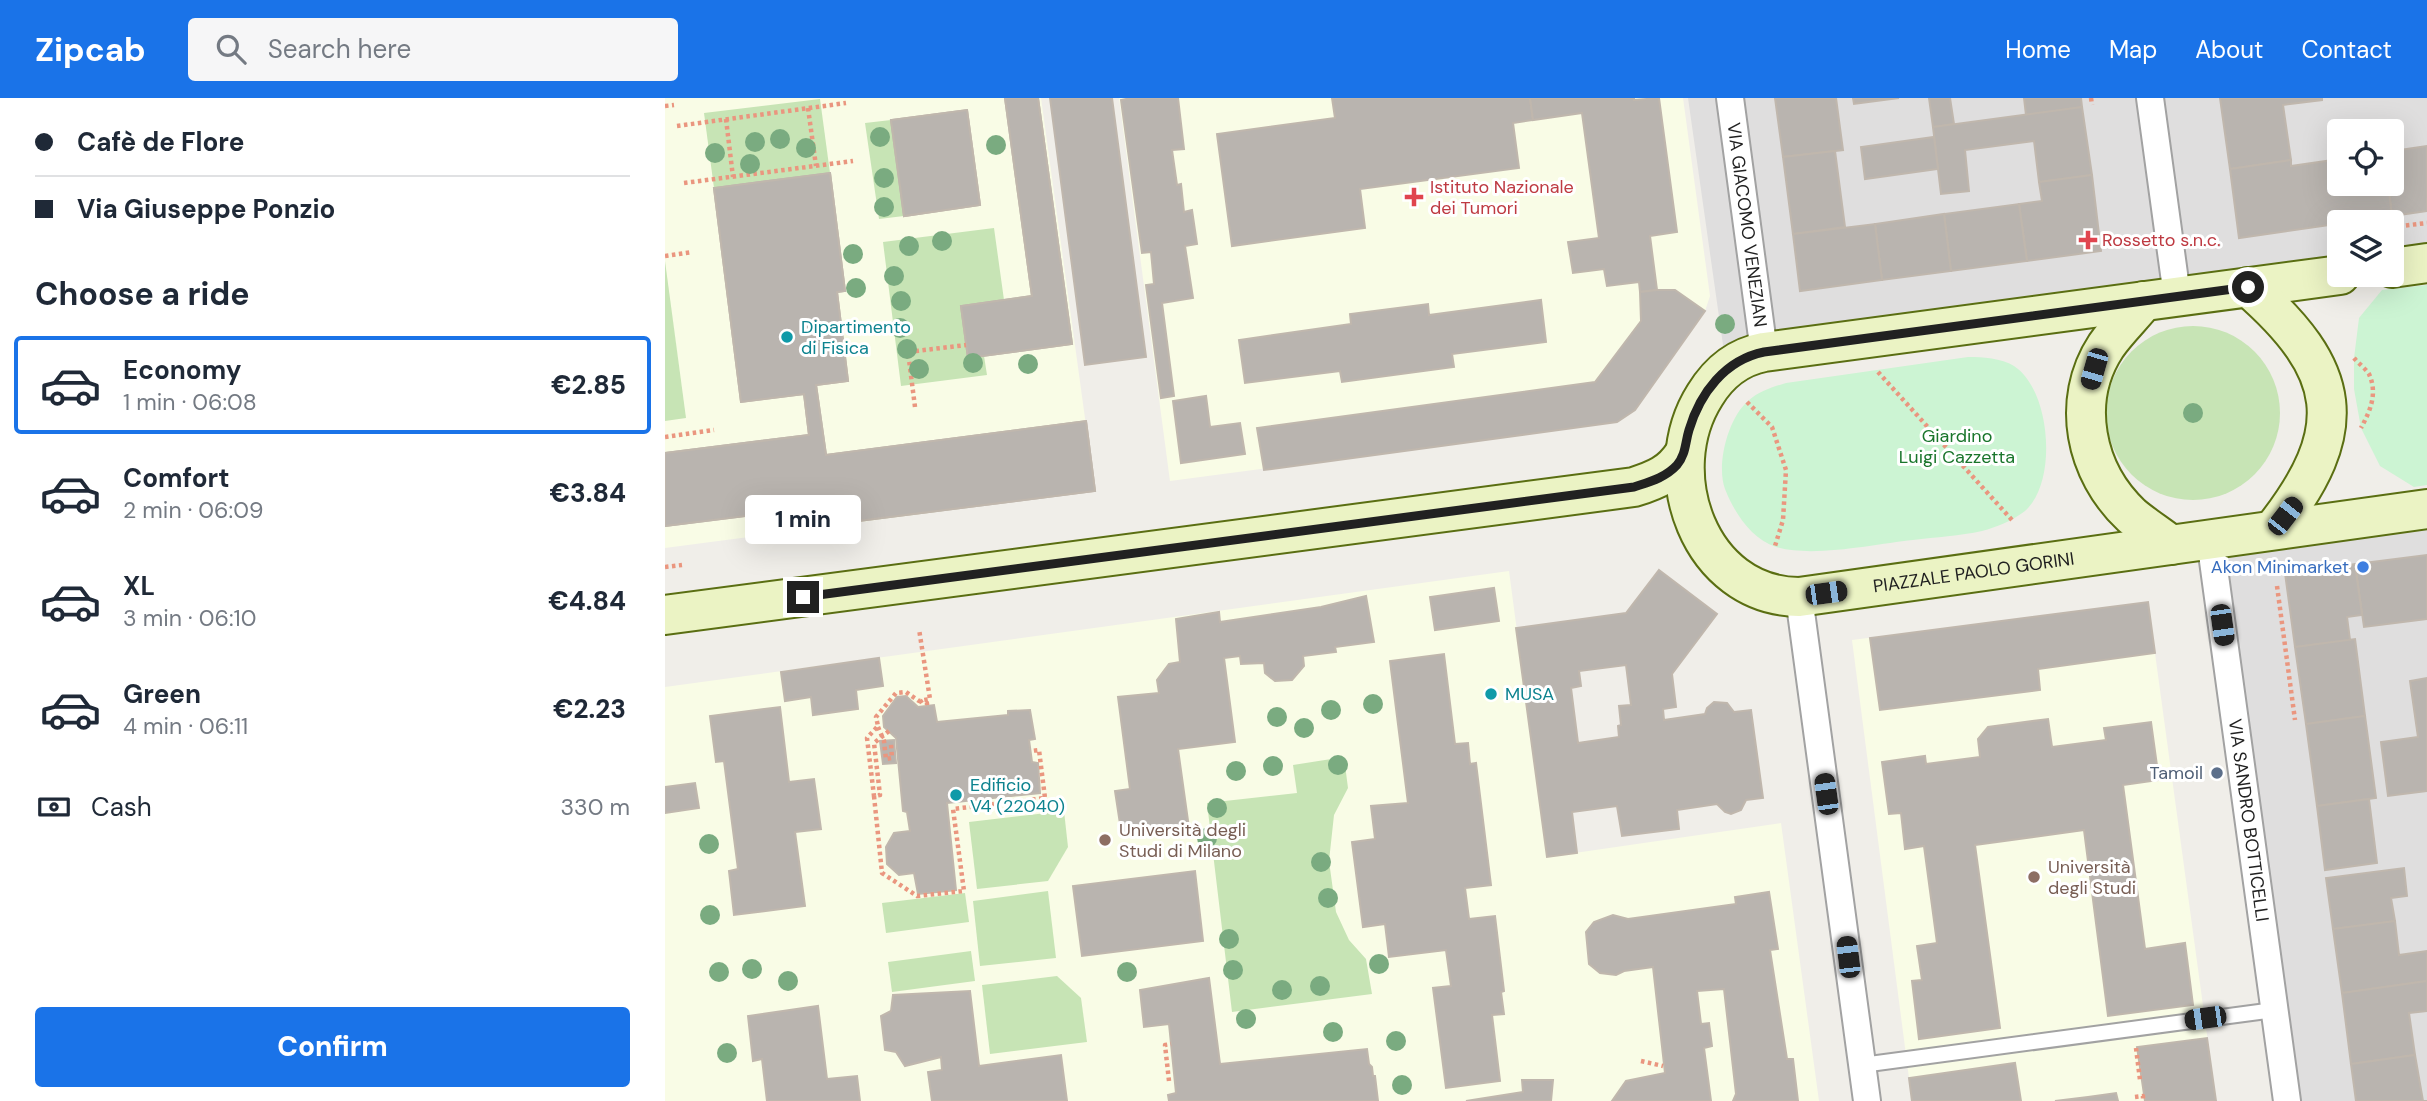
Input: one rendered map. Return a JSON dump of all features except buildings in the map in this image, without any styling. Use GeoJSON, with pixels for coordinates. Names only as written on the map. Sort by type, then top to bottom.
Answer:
{"type":"FeatureCollection","features":[{"type":"Feature","properties":{"kind":"street","name":"VIA GIACOMO VENEZIAN"},"geometry":{"type":"LineString","coordinates":[[1730,98],[1764,352]]}},
{"type":"Feature","properties":{"kind":"street"},"geometry":{"type":"LineString","coordinates":[[2150,98],[2161,299],[2107,345],[2094,369],[2087,394],[2085,421],[2089,447],[2099,472],[2131,514],[2171,545]]}},
{"type":"Feature","properties":{"kind":"street"},"geometry":{"type":"LineString","coordinates":[[2404,266],[2427,263]]}},
{"type":"Feature","properties":{"kind":"street","name":"PIAZZALE PAOLO GORINI"},"geometry":{"type":"LineString","coordinates":[[2327,277],[1764,352],[1745,357],[1726,369],[1713,383],[1698,405],[1688,431],[1683,477],[1691,511],[1709,548],[1740,579],[1771,594],[1799,597],[2427,509]]}},
{"type":"Feature","properties":{"kind":"street"},"geometry":{"type":"LineString","coordinates":[[2248,287],[2305,346],[2317,366],[2327,412],[2325,436],[2318,459],[2296,502],[2273,530]]}},
{"type":"Feature","properties":{"kind":"street"},"geometry":{"type":"LineString","coordinates":[[665,615],[1634,487],[1657,480],[1672,470],[1684,454]]}},
{"type":"Feature","properties":{"kind":"street"},"geometry":{"type":"LineString","coordinates":[[1634,487],[1677,498],[1691,511]]}},
{"type":"Feature","properties":{"kind":"street","name":"VIA SANDRO BOTTICELLI"},"geometry":{"type":"LineString","coordinates":[[2210,539],[2287,1101]]}},
{"type":"Feature","properties":{"kind":"street"},"geometry":{"type":"LineString","coordinates":[[1799,597],[1867,1101]]}},
{"type":"Feature","properties":{"kind":"lane"},"geometry":{"type":"LineString","coordinates":[[1862,1065],[2274,1010]]}},
{"type":"Feature","properties":{"kind":"path"},"geometry":{"type":"LineString","coordinates":[[2091,98],[2092,106]]}},
{"type":"Feature","properties":{"kind":"path"},"geometry":{"type":"LineString","coordinates":[[677,126],[846,103]]}},
{"type":"Feature","properties":{"kind":"path"},"geometry":{"type":"LineString","coordinates":[[665,106],[674,105]]}},
{"type":"Feature","properties":{"kind":"path"},"geometry":{"type":"LineString","coordinates":[[808,108],[815,166]]}},
{"type":"Feature","properties":{"kind":"path"},"geometry":{"type":"LineString","coordinates":[[726,119],[733,177]]}},
{"type":"Feature","properties":{"kind":"path"},"geometry":{"type":"LineString","coordinates":[[684,183],[853,161]]}},
{"type":"Feature","properties":{"kind":"path"},"geometry":{"type":"LineString","coordinates":[[2404,226],[2427,223]]}},
{"type":"Feature","properties":{"kind":"path"},"geometry":{"type":"LineString","coordinates":[[665,256],[692,252]]}},
{"type":"Feature","properties":{"kind":"path"},"geometry":{"type":"LineString","coordinates":[[915,407],[908,352],[966,345]]}},
{"type":"Feature","properties":{"kind":"path"},"geometry":{"type":"LineString","coordinates":[[2354,358],[2369,374],[2372,391],[2373,407],[2361,428]]}},
{"type":"Feature","properties":{"kind":"path"},"geometry":{"type":"LineString","coordinates":[[1876,369],[2012,520]]}},
{"type":"Feature","properties":{"kind":"path"},"geometry":{"type":"LineString","coordinates":[[1747,402],[1772,427],[1786,470],[1783,520],[1775,547]]}},
{"type":"Feature","properties":{"kind":"path"},"geometry":{"type":"LineString","coordinates":[[665,437],[714,430]]}},
{"type":"Feature","properties":{"kind":"path"},"geometry":{"type":"LineString","coordinates":[[665,567],[681,565]]}},
{"type":"Feature","properties":{"kind":"path"},"geometry":{"type":"LineString","coordinates":[[2277,586],[2295,720]]}},
{"type":"Feature","properties":{"kind":"path"},"geometry":{"type":"LineString","coordinates":[[919,629],[930,699],[920,700]]}},
{"type":"Feature","properties":{"kind":"path"},"geometry":{"type":"LineString","coordinates":[[891,744],[893,758],[886,759],[876,717],[896,693],[906,692],[922,704],[927,703],[927,706]]}},
{"type":"Feature","properties":{"kind":"path"},"geometry":{"type":"LineString","coordinates":[[878,726],[867,738],[881,873],[917,896],[964,891],[953,809],[1045,799],[1039,750],[1031,751]]}},
{"type":"Feature","properties":{"kind":"path"},"geometry":{"type":"LineString","coordinates":[[874,796],[880,795],[874,743],[889,731]]}},
{"type":"Feature","properties":{"kind":"path"},"geometry":{"type":"LineString","coordinates":[[879,857],[887,856]]}},
{"type":"Feature","properties":{"kind":"path"},"geometry":{"type":"LineString","coordinates":[[1169,1081],[1165,1045],[1171,1044]]}},
{"type":"Feature","properties":{"kind":"path"},"geometry":{"type":"LineString","coordinates":[[2136,1048],[2142,1080]]}},
{"type":"Feature","properties":{"kind":"path"},"geometry":{"type":"LineString","coordinates":[[1641,1062],[1663,1066]]}},
{"type":"Feature","properties":{"kind":"path"},"geometry":{"type":"LineString","coordinates":[[2135,1097],[2143,1096],[2143,1101]]}},
{"type":"Feature","properties":{"kind":"shaded area"},"geometry":{"type":"Polygon","coordinates":[[[665,98],[1041,98],[1095,491],[665,548],[665,98]]]}},
{"type":"Feature","properties":{"kind":"shaded area","name":"Istituto Nazionale dei Tumori"},"geometry":{"type":"Polygon","coordinates":[[[1119,98],[1683,98],[1710,296],[1705,311],[1635,410],[1617,422],[1170,481],[1119,98]]]}},
{"type":"Feature","properties":{"kind":"shaded area"},"geometry":{"type":"Polygon","coordinates":[[[1688,98],[2427,98],[2427,258],[2404,261],[2404,210],[2327,210],[2327,272],[1724,352],[1688,98]]]}},
{"type":"Feature","properties":{"kind":"shaded area"},"geometry":{"type":"Polygon","coordinates":[[[2427,518],[2427,1101],[2297,1101],[2226,546],[2427,518]]]}},
{"type":"Feature","properties":{"kind":"shaded area","name":"Università degli Studi di Milano"},"geometry":{"type":"Polygon","coordinates":[[[1509,571],[1547,857],[1781,823],[1819,1101],[665,1101],[665,687],[1509,571]]]}},
{"type":"Feature","properties":{"kind":"shaded area","name":"Università degli Studi"},"geometry":{"type":"Polygon","coordinates":[[[2148,602],[2216,1101],[1912,1101],[1852,640],[2148,602]]]}},
{"type":"Feature","properties":{"kind":"green space"},"geometry":{"type":"Polygon","coordinates":[[[820,99],[830,173],[714,188],[704,113],[820,99]]]}},
{"type":"Feature","properties":{"kind":"green space"},"geometry":{"type":"Polygon","coordinates":[[[891,120],[904,216],[879,219],[865,123],[891,120]]]}},
{"type":"Feature","properties":{"kind":"green space"},"geometry":{"type":"Polygon","coordinates":[[[994,228],[1004,300],[961,306],[968,358],[984,356],[987,375],[901,386],[883,242],[994,228]]]}},
{"type":"Feature","properties":{"kind":"green space"},"geometry":{"type":"Polygon","coordinates":[[[665,261],[686,418],[665,421],[665,261]]]}},
{"type":"Feature","properties":{"kind":"green space"},"geometry":{"type":"Polygon","coordinates":[[[2427,285],[2427,485],[2414,487],[2380,466],[2361,428],[2354,389],[2354,358],[2359,318],[2382,290],[2427,285]]]}},
{"type":"Feature","properties":{"kind":"green space"},"geometry":{"type":"Polygon","coordinates":[[[2193,326],[2226,333],[2254,352],[2273,380],[2280,413],[2273,446],[2254,474],[2226,493],[2193,500],[2160,493],[2132,474],[2113,446],[2106,413],[2113,380],[2132,352],[2160,333],[2193,326]]]}},
{"type":"Feature","properties":{"kind":"green space","name":"Giardino Luigi Cazzetta"},"geometry":{"type":"Polygon","coordinates":[[[1968,357],[2009,363],[2026,378],[2036,395],[2046,437],[2046,459],[2036,497],[2020,515],[1999,526],[1974,533],[1808,551],[1791,550],[1767,543],[1751,531],[1733,507],[1723,479],[1723,455],[1735,419],[1752,398],[1786,383],[1968,357]]]}},
{"type":"Feature","properties":{"kind":"green space"},"geometry":{"type":"Polygon","coordinates":[[[1344,757],[1348,788],[1334,815],[1329,861],[1336,912],[1349,940],[1366,959],[1372,994],[1232,1012],[1207,803],[1297,793],[1293,765],[1344,757]]]}},
{"type":"Feature","properties":{"kind":"green space"},"geometry":{"type":"Polygon","coordinates":[[[1064,811],[1068,847],[1048,881],[977,889],[969,822],[1064,811]]]}},
{"type":"Feature","properties":{"kind":"green space"},"geometry":{"type":"Polygon","coordinates":[[[1048,891],[1056,958],[980,966],[973,901],[1048,891]]]}},
{"type":"Feature","properties":{"kind":"green space"},"geometry":{"type":"Polygon","coordinates":[[[965,893],[969,922],[886,933],[882,903],[965,893]]]}},
{"type":"Feature","properties":{"kind":"green space"},"geometry":{"type":"Polygon","coordinates":[[[971,951],[975,981],[892,992],[888,962],[971,951]]]}},
{"type":"Feature","properties":{"kind":"green space"},"geometry":{"type":"Polygon","coordinates":[[[1057,976],[1081,998],[1087,1042],[990,1054],[982,985],[1057,976]]]}},
{"type":"Feature","properties":{"kind":"place","name":"Istituto Nazionale dei Tumori"},"geometry":{"type":"Point","coordinates":[1414,197]}},
{"type":"Feature","properties":{"kind":"place","name":"Rossetto s.n.c."},"geometry":{"type":"Point","coordinates":[2088,240]}},
{"type":"Feature","properties":{"kind":"place","name":"Dipartimento di Fisica"},"geometry":{"type":"Point","coordinates":[787,337]}},
{"type":"Feature","properties":{"kind":"place","name":"Akon Minimarket"},"geometry":{"type":"Point","coordinates":[2363,567]}},
{"type":"Feature","properties":{"kind":"place","name":"MUSA"},"geometry":{"type":"Point","coordinates":[1491,694]}},
{"type":"Feature","properties":{"kind":"place","name":"Tamoil"},"geometry":{"type":"Point","coordinates":[2217,773]}},
{"type":"Feature","properties":{"kind":"place","name":"Edificio V4 (22040)"},"geometry":{"type":"Point","coordinates":[956,795]}},
{"type":"Feature","properties":{"kind":"place","name":"Università degli Studi di Milano"},"geometry":{"type":"Point","coordinates":[1105,840]}},
{"type":"Feature","properties":{"kind":"place","name":"Università degli Studi"},"geometry":{"type":"Point","coordinates":[2034,877]}},
{"type":"Feature","properties":{"kind":"route"},"geometry":{"type":"LineString","coordinates":[[803,597],[1634,487],[1657,480],[1672,470],[1684,454],[1688,431],[1698,405],[1726,369],[1745,357],[1764,352],[2248,287]]}}]}
